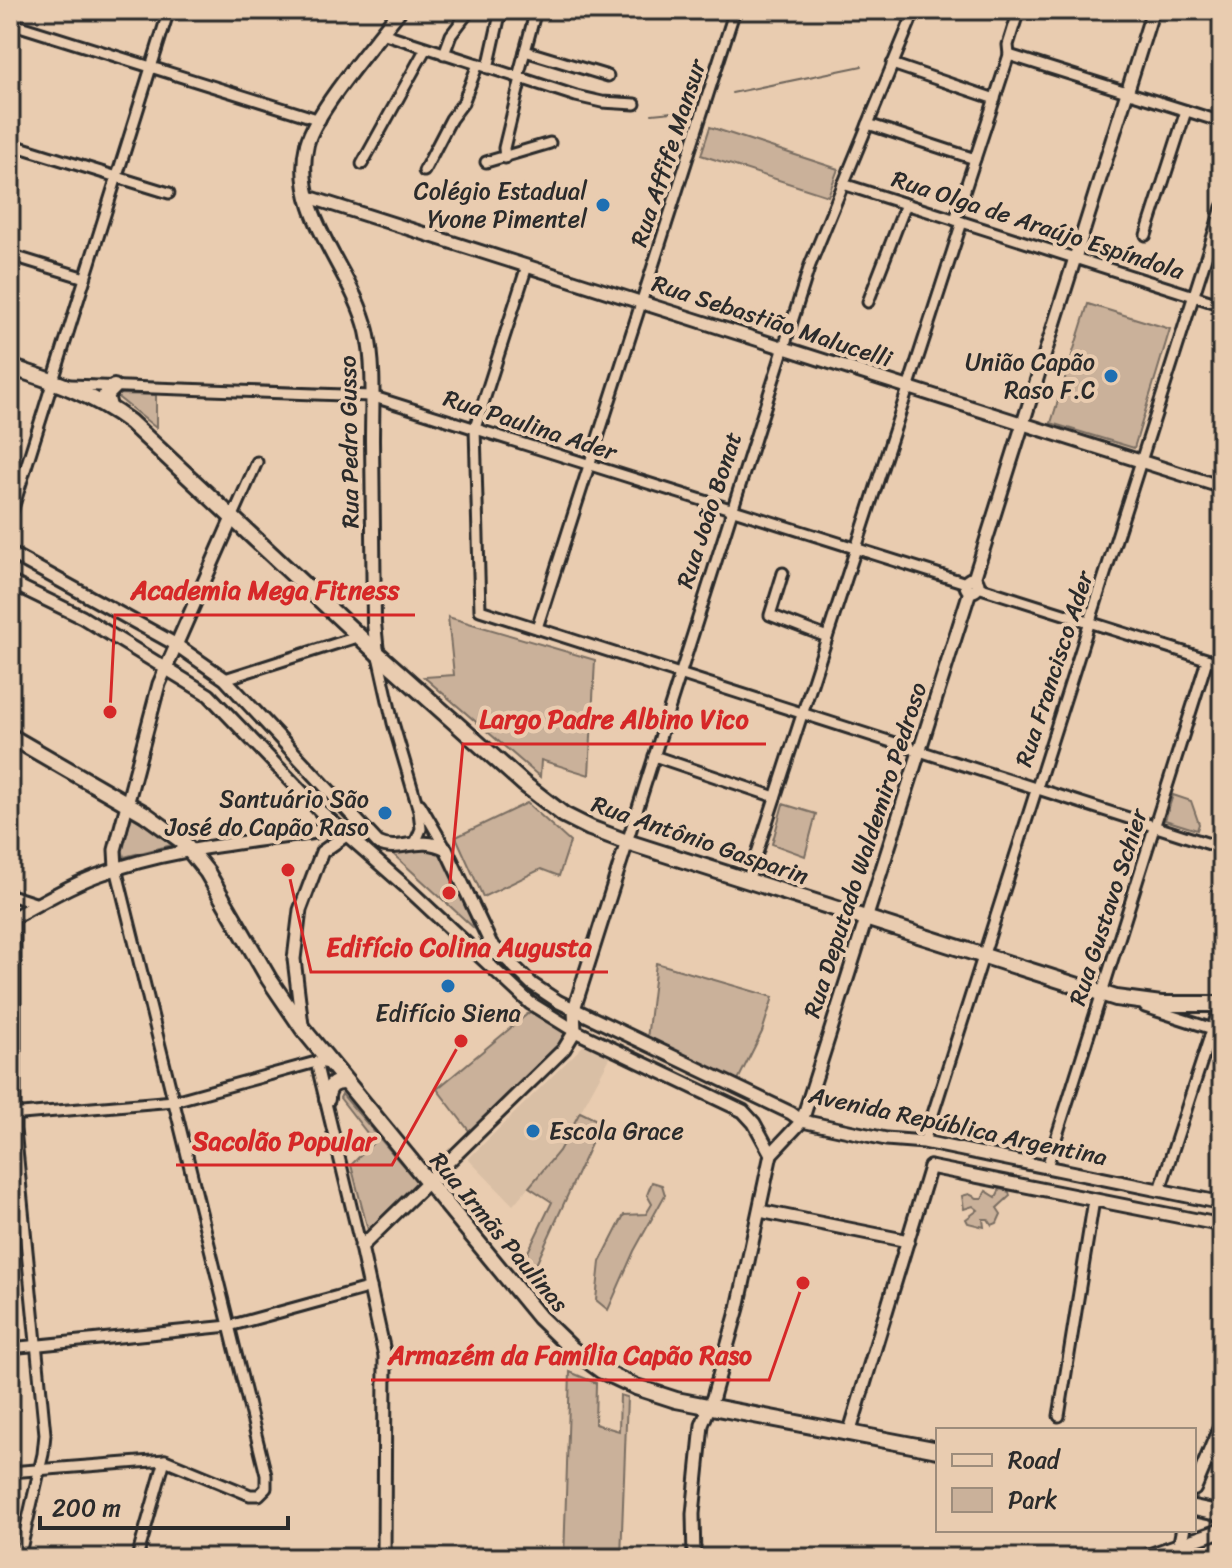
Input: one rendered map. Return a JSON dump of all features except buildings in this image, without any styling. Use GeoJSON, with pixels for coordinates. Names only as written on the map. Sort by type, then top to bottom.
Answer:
{"type":"FeatureCollection","features":[{"type":"Feature","properties":{"kind":"main road","name":"Rua Pedro Gusso"},"geometry":{"type":"LineString","coordinates":[[377,653],[370,351],[363,318],[322,234],[309,197],[320,120],[400,10]]}},
{"type":"Feature","properties":{"kind":"main road","name":"Rua Antônio Gasparin"},"geometry":{"type":"LineString","coordinates":[[10,367],[60,383],[109,407],[140,430],[377,653],[554,808],[590,828],[627,842],[1108,996]]}},
{"type":"Feature","properties":{"kind":"main road"},"geometry":{"type":"LineString","coordinates":[[109,407],[106,395],[114,387]]}},
{"type":"Feature","properties":{"kind":"main road","name":"Rua Irmãs Paulinas"},"geometry":{"type":"LineString","coordinates":[[10,736],[159,822],[191,851],[213,881],[274,988],[324,1063],[346,1082],[539,1317],[586,1360],[636,1387],[709,1407],[936,1450]]}},
{"type":"Feature","properties":{"kind":"main road"},"geometry":{"type":"LineString","coordinates":[[1108,996],[1161,1004],[1222,1002]]}},
{"type":"Feature","properties":{"kind":"main road"},"geometry":{"type":"LineString","coordinates":[[327,1099],[330,1088],[346,1082]]}},
{"type":"Feature","properties":{"kind":"main road"},"geometry":{"type":"LineString","coordinates":[[1196,1484],[1222,1423]]}},
{"type":"Feature","properties":{"kind":"main road"},"geometry":{"type":"LineString","coordinates":[[1196,1508],[1222,1514]]}},
{"type":"Feature","properties":{"kind":"main road"},"geometry":{"type":"LineString","coordinates":[[1142,1558],[1222,1530]]}},
{"type":"Feature","properties":{"kind":"main road"},"geometry":{"type":"LineString","coordinates":[[1183,1532],[1180,1545],[1185,1558]]}},
{"type":"Feature","properties":{"kind":"street"},"geometry":{"type":"LineString","coordinates":[[10,518],[60,383],[85,278],[169,10]]}},
{"type":"Feature","properties":{"kind":"street"},"geometry":{"type":"LineString","coordinates":[[444,54],[451,35],[470,10]]}},
{"type":"Feature","properties":{"kind":"street"},"geometry":{"type":"LineString","coordinates":[[488,68],[501,10]]}},
{"type":"Feature","properties":{"kind":"street"},"geometry":{"type":"LineString","coordinates":[[505,158],[504,148],[536,10]]}},
{"type":"Feature","properties":{"kind":"street","name":"Rua Affife Mansur"},"geometry":{"type":"LineString","coordinates":[[537,628],[735,10]]}},
{"type":"Feature","properties":{"kind":"street"},"geometry":{"type":"LineString","coordinates":[[892,10],[913,13]]}},
{"type":"Feature","properties":{"kind":"street"},"geometry":{"type":"LineString","coordinates":[[748,881],[908,387],[1009,55],[1008,45],[1019,10]]}},
{"type":"Feature","properties":{"kind":"street","name":"Rua Deputado Waldemiro Pedroso"},"geometry":{"type":"LineString","coordinates":[[802,1121],[1153,10]]}},
{"type":"Feature","properties":{"kind":"street","name":"Rua João Bonat"},"geometry":{"type":"LineString","coordinates":[[575,1031],[574,1009],[810,265],[913,13]]}},
{"type":"Feature","properties":{"kind":"street"},"geometry":{"type":"LineString","coordinates":[[10,23],[320,120]]}},
{"type":"Feature","properties":{"kind":"street"},"geometry":{"type":"LineString","coordinates":[[382,33],[590,100],[635,104]]}},
{"type":"Feature","properties":{"kind":"street"},"geometry":{"type":"LineString","coordinates":[[362,164],[426,48]]}},
{"type":"Feature","properties":{"kind":"street"},"geometry":{"type":"LineString","coordinates":[[525,51],[608,76]]}},
{"type":"Feature","properties":{"kind":"street"},"geometry":{"type":"LineString","coordinates":[[1009,55],[1222,122]]}},
{"type":"Feature","properties":{"kind":"street"},"geometry":{"type":"LineString","coordinates":[[424,171],[451,119],[463,103],[478,64]]}},
{"type":"Feature","properties":{"kind":"street"},"geometry":{"type":"LineString","coordinates":[[892,64],[995,99]]}},
{"type":"Feature","properties":{"kind":"street"},"geometry":{"type":"LineString","coordinates":[[1146,235],[1186,111]]}},
{"type":"Feature","properties":{"kind":"street"},"geometry":{"type":"LineString","coordinates":[[868,124],[975,159]]}},
{"type":"Feature","properties":{"kind":"street"},"geometry":{"type":"LineString","coordinates":[[486,162],[550,143]]}},
{"type":"Feature","properties":{"kind":"street"},"geometry":{"type":"LineString","coordinates":[[10,144],[169,193]]}},
{"type":"Feature","properties":{"kind":"street","name":"Rua Olga de Araújo Espíndola"},"geometry":{"type":"LineString","coordinates":[[843,184],[1222,305]]}},
{"type":"Feature","properties":{"kind":"street","name":"Rua Sebastião Malucelli"},"geometry":{"type":"LineString","coordinates":[[309,197],[1222,487]]}},
{"type":"Feature","properties":{"kind":"street"},"geometry":{"type":"LineString","coordinates":[[868,302],[906,204]]}},
{"type":"Feature","properties":{"kind":"street","name":"Rua Francisco Ader"},"geometry":{"type":"LineString","coordinates":[[924,1142],[1222,207]]}},
{"type":"Feature","properties":{"kind":"street"},"geometry":{"type":"LineString","coordinates":[[10,255],[85,278]]}},
{"type":"Feature","properties":{"kind":"street"},"geometry":{"type":"LineString","coordinates":[[527,266],[475,428],[480,610],[1222,848]]}},
{"type":"Feature","properties":{"kind":"street","name":"Rua Paulina Ader"},"geometry":{"type":"LineString","coordinates":[[60,383],[371,396],[1222,664]]}},
{"type":"Feature","properties":{"kind":"street"},"geometry":{"type":"LineString","coordinates":[[10,1472],[165,1460],[250,1495],[263,1493],[266,1475],[116,868],[115,850],[165,666],[257,462]]}},
{"type":"Feature","properties":{"kind":"street"},"geometry":{"type":"LineString","coordinates":[[10,553],[175,644],[225,679],[378,843],[391,847],[416,841],[433,843],[446,849]]}},
{"type":"Feature","properties":{"kind":"street"},"geometry":{"type":"LineString","coordinates":[[783,573],[770,615],[827,637]]}},
{"type":"Feature","properties":{"kind":"street"},"geometry":{"type":"LineString","coordinates":[[10,582],[82,617],[209,695],[321,812],[524,998],[575,1031],[743,1111],[754,1123],[771,1154]]}},
{"type":"Feature","properties":{"kind":"street"},"geometry":{"type":"LineString","coordinates":[[225,679],[360,636]]}},
{"type":"Feature","properties":{"kind":"street","name":"Rua Pedro Gusso"},"geometry":{"type":"LineString","coordinates":[[377,653],[421,829],[416,841]]}},
{"type":"Feature","properties":{"kind":"street","name":"Rua Gustavo Schier"},"geometry":{"type":"LineString","coordinates":[[1047,1167],[1108,996],[1154,826],[1207,660]]}},
{"type":"Feature","properties":{"kind":"street"},"geometry":{"type":"LineString","coordinates":[[240,695],[240,684],[247,673]]}},
{"type":"Feature","properties":{"kind":"street"},"geometry":{"type":"LineString","coordinates":[[654,756],[775,797]]}},
{"type":"Feature","properties":{"kind":"street","name":"Rua Pedro Gusso"},"geometry":{"type":"LineString","coordinates":[[412,791],[446,849],[491,944]]}},
{"type":"Feature","properties":{"kind":"street"},"geometry":{"type":"LineString","coordinates":[[19,1558],[45,1434],[12,1115],[13,917],[116,868],[191,851],[315,832],[321,824],[321,812]]}},
{"type":"Feature","properties":{"kind":"street"},"geometry":{"type":"LineString","coordinates":[[303,1029],[295,976],[295,942],[300,910],[322,852],[323,841],[315,832]]}},
{"type":"Feature","properties":{"kind":"street"},"geometry":{"type":"LineString","coordinates":[[322,852],[346,835]]}},
{"type":"Feature","properties":{"kind":"street"},"geometry":{"type":"LineString","coordinates":[[10,895],[38,904]]}},
{"type":"Feature","properties":{"kind":"street","name":"Avenida República Argentina"},"geometry":{"type":"LineString","coordinates":[[491,944],[541,990],[574,1009],[802,1121],[886,1139],[924,1142],[1222,1203]]}},
{"type":"Feature","properties":{"kind":"street","name":"Rua Antônio Gasparin"},"geometry":{"type":"LineString","coordinates":[[1108,996],[1217,1030]]}},
{"type":"Feature","properties":{"kind":"street"},"geometry":{"type":"LineString","coordinates":[[1160,1190],[1217,1030],[1222,1002]]}},
{"type":"Feature","properties":{"kind":"street"},"geometry":{"type":"LineString","coordinates":[[361,1247],[564,1049],[575,1031]]}},
{"type":"Feature","properties":{"kind":"street"},"geometry":{"type":"LineString","coordinates":[[12,1115],[174,1101],[324,1063],[327,1099],[383,1342],[386,1373],[384,1558]]}},
{"type":"Feature","properties":{"kind":"street"},"geometry":{"type":"LineString","coordinates":[[694,1558],[694,1503],[702,1425],[738,1308],[771,1154],[802,1121]]}},
{"type":"Feature","properties":{"kind":"street"},"geometry":{"type":"LineString","coordinates":[[849,1434],[930,1167],[924,1142]]}},
{"type":"Feature","properties":{"kind":"street","name":"Avenida República Argentina"},"geometry":{"type":"LineString","coordinates":[[930,1167],[1222,1225]]}},
{"type":"Feature","properties":{"kind":"street"},"geometry":{"type":"LineString","coordinates":[[1059,1416],[1094,1200]]}},
{"type":"Feature","properties":{"kind":"street"},"geometry":{"type":"LineString","coordinates":[[760,1211],[908,1241]]}},
{"type":"Feature","properties":{"kind":"street"},"geometry":{"type":"LineString","coordinates":[[10,1348],[229,1326],[371,1287]]}},
{"type":"Feature","properties":{"kind":"street"},"geometry":{"type":"LineString","coordinates":[[137,1558],[165,1460]]}},
{"type":"Feature","properties":{"kind":"shaded area","name":"Escola Grace"},"geometry":{"type":"Polygon","coordinates":[[[586,1043],[612,1054],[559,1151],[513,1205],[468,1159],[586,1043]]]}},
{"type":"Feature","properties":{"kind":"green space"},"geometry":{"type":"Polygon","coordinates":[[[710,127],[838,169],[828,196],[701,155],[710,127]]]}},
{"type":"Feature","properties":{"kind":"green space","name":"União Capão Raso F.C"},"geometry":{"type":"Polygon","coordinates":[[[1088,304],[1170,329],[1134,448],[1051,423],[1088,304]]]}},
{"type":"Feature","properties":{"kind":"green space"},"geometry":{"type":"Polygon","coordinates":[[[114,394],[156,395],[156,428],[114,394]]]}},
{"type":"Feature","properties":{"kind":"green space"},"geometry":{"type":"Polygon","coordinates":[[[448,617],[595,660],[589,775],[541,760],[540,777],[424,677],[454,675],[448,617]]]}},
{"type":"Feature","properties":{"kind":"green space"},"geometry":{"type":"Polygon","coordinates":[[[1173,795],[1191,801],[1199,824],[1197,830],[1165,820],[1173,795]]]}},
{"type":"Feature","properties":{"kind":"green space"},"geometry":{"type":"Polygon","coordinates":[[[527,803],[570,842],[559,876],[541,869],[483,897],[456,837],[527,803]]]}},
{"type":"Feature","properties":{"kind":"green space"},"geometry":{"type":"Polygon","coordinates":[[[783,804],[816,814],[805,856],[772,844],[783,804]]]}},
{"type":"Feature","properties":{"kind":"green space"},"geometry":{"type":"Polygon","coordinates":[[[132,816],[172,845],[124,857],[122,849],[132,816]]]}},
{"type":"Feature","properties":{"kind":"green space"},"geometry":{"type":"Polygon","coordinates":[[[428,847],[447,858],[475,929],[393,854],[428,847]]]}},
{"type":"Feature","properties":{"kind":"green space"},"geometry":{"type":"Polygon","coordinates":[[[656,963],[773,997],[762,1032],[737,1082],[647,1039],[656,963]]]}},
{"type":"Feature","properties":{"kind":"green space"},"geometry":{"type":"Polygon","coordinates":[[[531,1011],[565,1033],[557,1047],[470,1132],[437,1089],[531,1011]]]}},
{"type":"Feature","properties":{"kind":"green space"},"geometry":{"type":"Polygon","coordinates":[[[342,1094],[417,1182],[368,1230],[351,1165],[374,1142],[340,1098],[342,1094]]]}},
{"type":"Feature","properties":{"kind":"green space"},"geometry":{"type":"Polygon","coordinates":[[[580,1112],[601,1122],[534,1269],[524,1260],[552,1202],[529,1187],[559,1151],[580,1112]]]}},
{"type":"Feature","properties":{"kind":"green space"},"geometry":{"type":"Polygon","coordinates":[[[652,1182],[662,1185],[665,1195],[634,1251],[608,1310],[596,1300],[600,1262],[624,1215],[646,1214],[652,1204],[647,1195],[652,1182]]]}},
{"type":"Feature","properties":{"kind":"green space"},"geometry":{"type":"Polygon","coordinates":[[[1000,1189],[1009,1192],[1010,1196],[997,1208],[1001,1214],[997,1223],[992,1225],[988,1219],[983,1219],[984,1227],[968,1223],[966,1219],[978,1210],[973,1206],[964,1209],[962,1196],[969,1194],[982,1198],[986,1191],[996,1197],[1000,1189]]]}},
{"type":"Feature","properties":{"kind":"green space"},"geometry":{"type":"Polygon","coordinates":[[[570,1372],[596,1383],[595,1424],[619,1431],[620,1395],[627,1397],[621,1558],[564,1558],[570,1372]]]}},
{"type":"Feature","properties":{"kind":"waterway"},"geometry":{"type":"LineString","coordinates":[[732,93],[862,66]]}},
{"type":"Feature","properties":{"kind":"waterway"},"geometry":{"type":"LineString","coordinates":[[652,114],[693,110]]}},
{"type":"Feature","properties":{"kind":"place","name":"Colégio Estadual Yvone Pimentel"},"geometry":{"type":"Point","coordinates":[603,205]}},
{"type":"Feature","properties":{"kind":"place","name":"União Capão Raso F.C"},"geometry":{"type":"Point","coordinates":[1111,376]}},
{"type":"Feature","properties":{"kind":"place","name":"Academia Mega Fitness"},"geometry":{"type":"Point","coordinates":[110,712]}},
{"type":"Feature","properties":{"kind":"place","name":"Santuário São José do Capão Raso"},"geometry":{"type":"Point","coordinates":[385,813]}},
{"type":"Feature","properties":{"kind":"place","name":"Edifício Colina Augusta"},"geometry":{"type":"Point","coordinates":[288,870]}},
{"type":"Feature","properties":{"kind":"place","name":"Largo Padre Albino Vico"},"geometry":{"type":"Point","coordinates":[449,893]}},
{"type":"Feature","properties":{"kind":"place","name":"Edifício Siena"},"geometry":{"type":"Point","coordinates":[448,986]}},
{"type":"Feature","properties":{"kind":"place","name":"Sacolão Popular"},"geometry":{"type":"Point","coordinates":[461,1041]}},
{"type":"Feature","properties":{"kind":"place","name":"Escola Grace"},"geometry":{"type":"Point","coordinates":[533,1131]}},
{"type":"Feature","properties":{"kind":"place","name":"Armazém da Família Capão Raso"},"geometry":{"type":"Point","coordinates":[803,1283]}}]}
